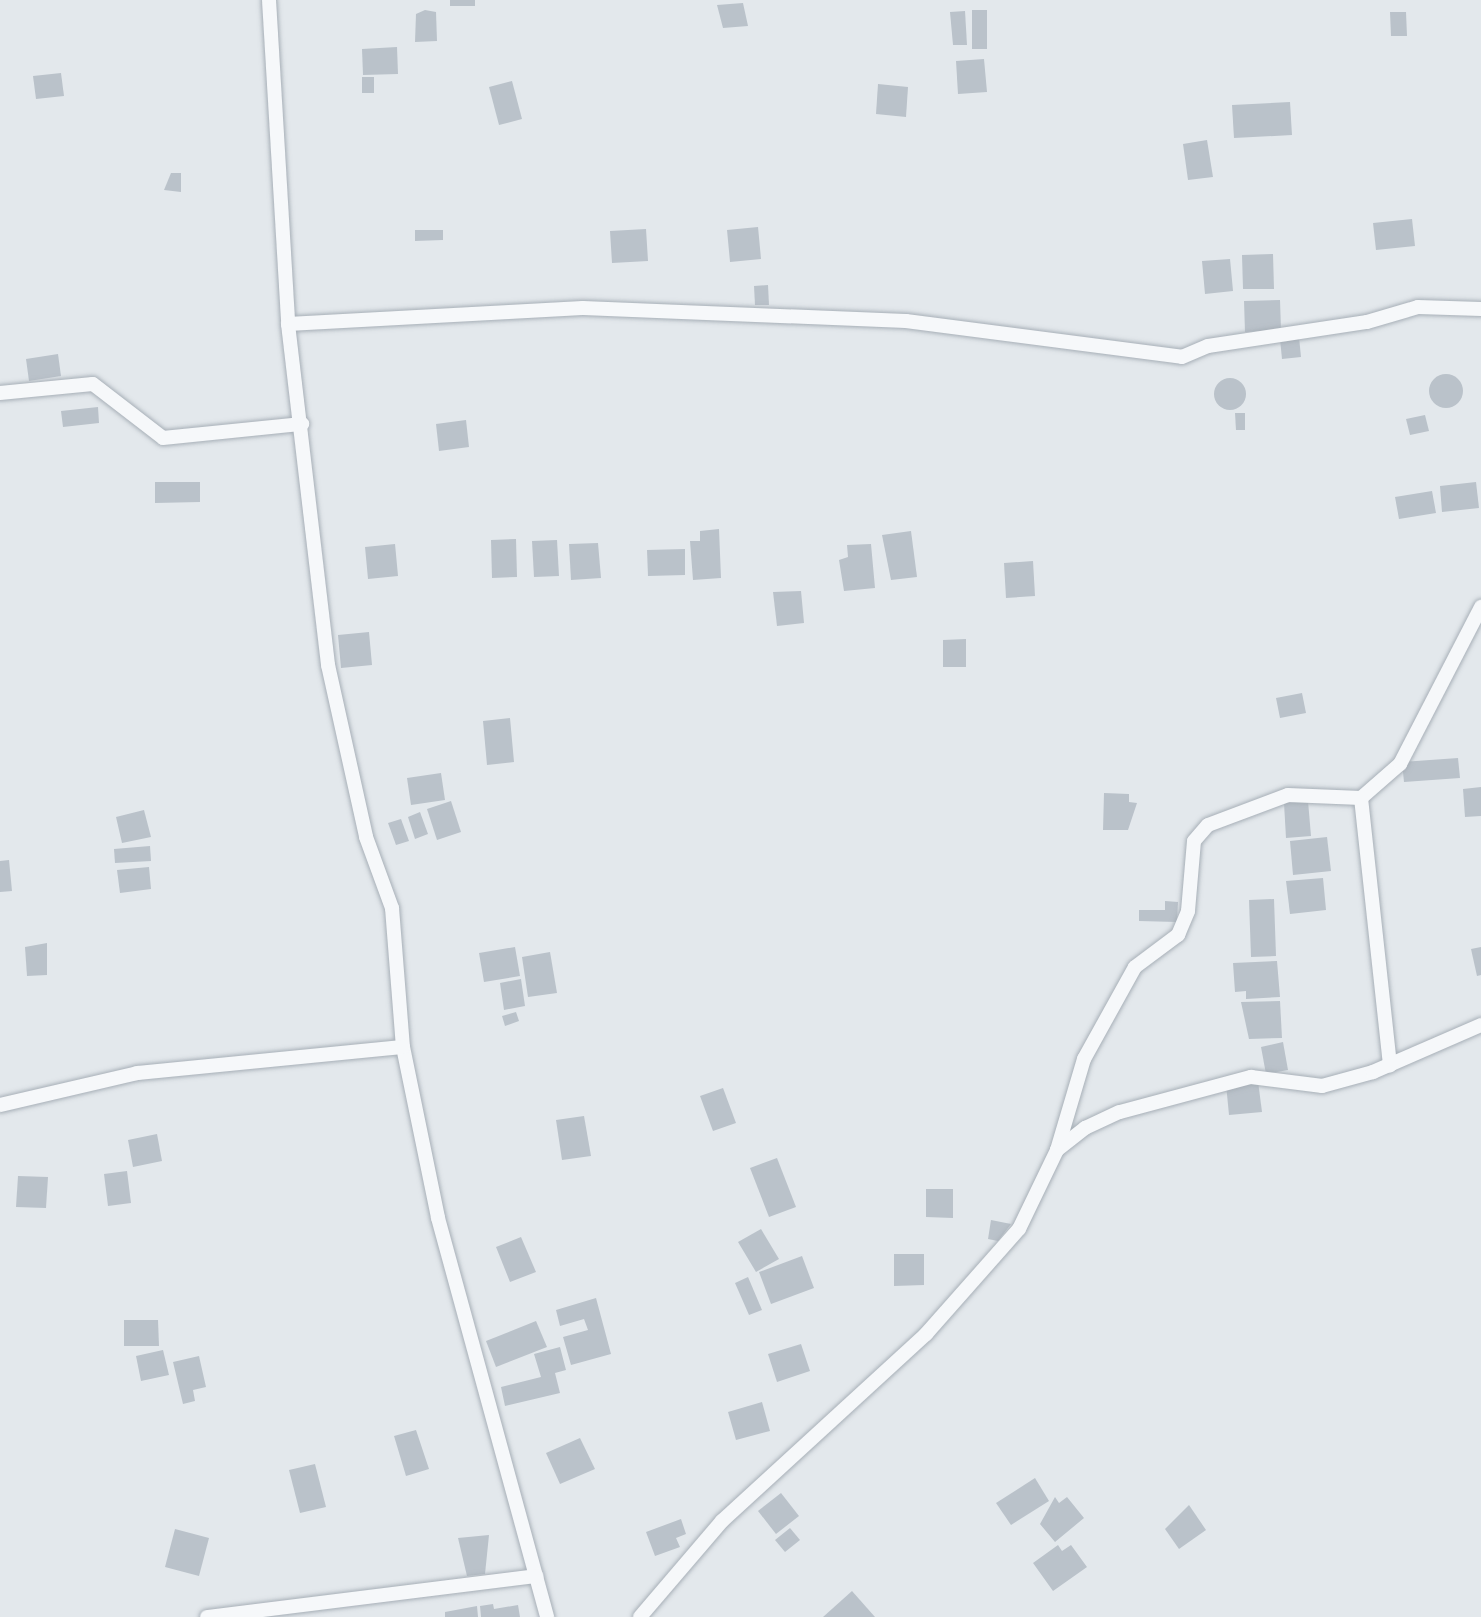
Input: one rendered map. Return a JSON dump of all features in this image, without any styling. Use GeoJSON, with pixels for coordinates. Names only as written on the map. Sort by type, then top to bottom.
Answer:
{"type":"FeatureCollection","features":[{"type":"Feature","properties":{"kind":"street"},"geometry":{"type":"LineString","coordinates":[[269,0],[288,324],[302,424],[328,665],[366,836],[392,908],[403,1047],[458,1299],[547,1617]]}},
{"type":"Feature","properties":{"kind":"street"},"geometry":{"type":"LineString","coordinates":[[288,324],[583,308],[906,321],[1182,357],[1208,346],[1367,322],[1418,307],[1481,309]]}},
{"type":"Feature","properties":{"kind":"street"},"geometry":{"type":"LineString","coordinates":[[0,393],[93,384],[163,438],[302,424]]}},
{"type":"Feature","properties":{"kind":"street"},"geometry":{"type":"LineString","coordinates":[[640,1617],[722,1521],[935,1324],[1019,1229],[1056,1150],[1084,1059],[1135,967],[1178,935],[1188,911],[1194,841],[1208,825],[1288,795],[1361,798],[1401,764],[1481,607]]}},
{"type":"Feature","properties":{"kind":"street"},"geometry":{"type":"LineString","coordinates":[[1361,798],[1390,1065]]}},
{"type":"Feature","properties":{"kind":"street"},"geometry":{"type":"LineString","coordinates":[[1056,1150],[1120,1112],[1251,1077],[1322,1086],[1390,1065],[1481,1025]]}},
{"type":"Feature","properties":{"kind":"street"},"geometry":{"type":"LineString","coordinates":[[0,1105],[137,1073],[403,1047]]}},
{"type":"Feature","properties":{"kind":"street"},"geometry":{"type":"LineString","coordinates":[[207,1617],[536,1576]]}},
{"type":"Feature","properties":{"kind":"building"},"geometry":{"type":"Polygon","coordinates":[[[450,0],[475,0],[475,6],[450,6],[450,0]]]}},
{"type":"Feature","properties":{"kind":"building"},"geometry":{"type":"Polygon","coordinates":[[[743,3],[748,26],[723,28],[717,5],[743,3]]]}},
{"type":"Feature","properties":{"kind":"building"},"geometry":{"type":"Polygon","coordinates":[[[425,10],[436,12],[437,41],[415,42],[416,14],[425,10]]]}},
{"type":"Feature","properties":{"kind":"building"},"geometry":{"type":"Polygon","coordinates":[[[972,10],[987,10],[987,49],[972,49],[972,10]]]}},
{"type":"Feature","properties":{"kind":"building"},"geometry":{"type":"Polygon","coordinates":[[[965,11],[967,45],[953,45],[950,12],[965,11]]]}},
{"type":"Feature","properties":{"kind":"building"},"geometry":{"type":"Polygon","coordinates":[[[1390,12],[1406,12],[1407,36],[1391,36],[1390,12]]]}},
{"type":"Feature","properties":{"kind":"building"},"geometry":{"type":"Polygon","coordinates":[[[397,47],[398,74],[363,75],[362,49],[397,47]]]}},
{"type":"Feature","properties":{"kind":"building"},"geometry":{"type":"Polygon","coordinates":[[[984,59],[987,92],[958,94],[956,61],[984,59]]]}},
{"type":"Feature","properties":{"kind":"building"},"geometry":{"type":"Polygon","coordinates":[[[61,73],[64,96],[36,99],[33,76],[61,73]]]}},
{"type":"Feature","properties":{"kind":"building"},"geometry":{"type":"Polygon","coordinates":[[[362,77],[374,77],[374,93],[362,93],[362,77]]]}},
{"type":"Feature","properties":{"kind":"building"},"geometry":{"type":"Polygon","coordinates":[[[512,81],[522,119],[499,125],[489,87],[512,81]]]}},
{"type":"Feature","properties":{"kind":"building"},"geometry":{"type":"Polygon","coordinates":[[[878,84],[908,87],[906,117],[876,114],[878,84]]]}},
{"type":"Feature","properties":{"kind":"building"},"geometry":{"type":"Polygon","coordinates":[[[1290,102],[1292,135],[1234,138],[1232,105],[1290,102]]]}},
{"type":"Feature","properties":{"kind":"building"},"geometry":{"type":"Polygon","coordinates":[[[1207,140],[1213,177],[1188,180],[1183,144],[1207,140]]]}},
{"type":"Feature","properties":{"kind":"building"},"geometry":{"type":"Polygon","coordinates":[[[171,173],[181,173],[181,192],[164,190],[171,173]]]}},
{"type":"Feature","properties":{"kind":"building"},"geometry":{"type":"Polygon","coordinates":[[[1412,219],[1415,246],[1376,250],[1373,223],[1412,219]]]}},
{"type":"Feature","properties":{"kind":"building"},"geometry":{"type":"Polygon","coordinates":[[[758,227],[761,259],[730,262],[727,230],[758,227]]]}},
{"type":"Feature","properties":{"kind":"building"},"geometry":{"type":"Polygon","coordinates":[[[646,229],[648,261],[612,263],[610,231],[646,229]]]}},
{"type":"Feature","properties":{"kind":"building"},"geometry":{"type":"Polygon","coordinates":[[[415,230],[443,230],[443,240],[415,241],[415,230]]]}},
{"type":"Feature","properties":{"kind":"building"},"geometry":{"type":"Polygon","coordinates":[[[1273,254],[1274,289],[1243,289],[1242,255],[1273,254]]]}},
{"type":"Feature","properties":{"kind":"building"},"geometry":{"type":"Polygon","coordinates":[[[1230,259],[1233,291],[1205,294],[1202,261],[1230,259]]]}},
{"type":"Feature","properties":{"kind":"building"},"geometry":{"type":"Polygon","coordinates":[[[768,285],[769,305],[755,305],[754,286],[768,285]]]}},
{"type":"Feature","properties":{"kind":"building"},"geometry":{"type":"Polygon","coordinates":[[[1280,300],[1281,330],[1245,332],[1244,301],[1280,300]]]}},
{"type":"Feature","properties":{"kind":"building"},"geometry":{"type":"Polygon","coordinates":[[[1299,337],[1301,357],[1282,359],[1280,339],[1299,337]]]}},
{"type":"Feature","properties":{"kind":"building"},"geometry":{"type":"Polygon","coordinates":[[[58,354],[61,376],[29,381],[26,359],[58,354]]]}},
{"type":"Feature","properties":{"kind":"building"},"geometry":{"type":"Polygon","coordinates":[[[1446,374],[1458,379],[1463,391],[1458,403],[1446,408],[1434,403],[1429,391],[1434,379],[1446,374]]]}},
{"type":"Feature","properties":{"kind":"building"},"geometry":{"type":"Polygon","coordinates":[[[1230,378],[1241,383],[1246,394],[1241,405],[1230,410],[1219,405],[1214,394],[1219,383],[1230,378]]]}},
{"type":"Feature","properties":{"kind":"building"},"geometry":{"type":"Polygon","coordinates":[[[98,407],[99,423],[63,427],[61,411],[98,407]]]}},
{"type":"Feature","properties":{"kind":"building"},"geometry":{"type":"Polygon","coordinates":[[[1235,413],[1245,413],[1245,430],[1236,430],[1235,413]]]}},
{"type":"Feature","properties":{"kind":"building"},"geometry":{"type":"Polygon","coordinates":[[[1425,415],[1429,431],[1410,435],[1406,419],[1425,415]]]}},
{"type":"Feature","properties":{"kind":"building"},"geometry":{"type":"Polygon","coordinates":[[[466,420],[469,447],[439,451],[436,424],[466,420]]]}},
{"type":"Feature","properties":{"kind":"building"},"geometry":{"type":"Polygon","coordinates":[[[155,482],[200,482],[200,502],[155,503],[155,482]]]}},
{"type":"Feature","properties":{"kind":"building"},"geometry":{"type":"Polygon","coordinates":[[[1476,482],[1479,508],[1442,512],[1440,486],[1476,482]]]}},
{"type":"Feature","properties":{"kind":"building"},"geometry":{"type":"Polygon","coordinates":[[[1432,491],[1436,513],[1399,519],[1395,497],[1432,491]]]}},
{"type":"Feature","properties":{"kind":"building"},"geometry":{"type":"Polygon","coordinates":[[[719,529],[721,578],[693,580],[690,541],[700,541],[700,531],[719,529]]]}},
{"type":"Feature","properties":{"kind":"building"},"geometry":{"type":"Polygon","coordinates":[[[911,531],[917,577],[891,580],[882,535],[911,531]]]}},
{"type":"Feature","properties":{"kind":"building"},"geometry":{"type":"Polygon","coordinates":[[[516,539],[517,577],[492,578],[491,540],[516,539]]]}},
{"type":"Feature","properties":{"kind":"building"},"geometry":{"type":"Polygon","coordinates":[[[557,540],[559,576],[534,577],[532,541],[557,540]]]}},
{"type":"Feature","properties":{"kind":"building"},"geometry":{"type":"Polygon","coordinates":[[[598,543],[601,578],[571,580],[569,544],[598,543]]]}},
{"type":"Feature","properties":{"kind":"building"},"geometry":{"type":"Polygon","coordinates":[[[395,544],[398,576],[368,579],[365,547],[395,544]]]}},
{"type":"Feature","properties":{"kind":"building"},"geometry":{"type":"Polygon","coordinates":[[[871,544],[875,588],[844,591],[839,560],[848,557],[847,545],[871,544]]]}},
{"type":"Feature","properties":{"kind":"building"},"geometry":{"type":"Polygon","coordinates":[[[685,549],[685,575],[648,576],[647,550],[685,549]]]}},
{"type":"Feature","properties":{"kind":"building"},"geometry":{"type":"Polygon","coordinates":[[[1033,561],[1035,596],[1006,598],[1004,563],[1033,561]]]}},
{"type":"Feature","properties":{"kind":"building"},"geometry":{"type":"Polygon","coordinates":[[[801,591],[804,623],[777,626],[773,592],[801,591]]]}},
{"type":"Feature","properties":{"kind":"building"},"geometry":{"type":"Polygon","coordinates":[[[369,632],[372,665],[341,668],[338,635],[369,632]]]}},
{"type":"Feature","properties":{"kind":"building"},"geometry":{"type":"Polygon","coordinates":[[[966,639],[966,667],[943,667],[943,640],[966,639]]]}},
{"type":"Feature","properties":{"kind":"building"},"geometry":{"type":"Polygon","coordinates":[[[1302,693],[1306,713],[1280,718],[1276,698],[1302,693]]]}},
{"type":"Feature","properties":{"kind":"building"},"geometry":{"type":"Polygon","coordinates":[[[510,718],[514,762],[487,765],[483,721],[510,718]]]}},
{"type":"Feature","properties":{"kind":"building"},"geometry":{"type":"Polygon","coordinates":[[[1458,758],[1460,778],[1404,782],[1402,762],[1458,758]]]}},
{"type":"Feature","properties":{"kind":"building"},"geometry":{"type":"Polygon","coordinates":[[[441,773],[445,800],[411,805],[407,778],[441,773]]]}},
{"type":"Feature","properties":{"kind":"building"},"geometry":{"type":"Polygon","coordinates":[[[1481,787],[1481,816],[1465,817],[1463,789],[1481,787]]]}},
{"type":"Feature","properties":{"kind":"building"},"geometry":{"type":"Polygon","coordinates":[[[1104,793],[1129,794],[1129,802],[1137,803],[1128,830],[1103,830],[1104,793]]]}},
{"type":"Feature","properties":{"kind":"building"},"geometry":{"type":"Polygon","coordinates":[[[451,801],[461,832],[437,840],[427,809],[451,801]]]}},
{"type":"Feature","properties":{"kind":"building"},"geometry":{"type":"Polygon","coordinates":[[[1308,801],[1311,836],[1286,838],[1284,803],[1308,801]]]}},
{"type":"Feature","properties":{"kind":"building"},"geometry":{"type":"Polygon","coordinates":[[[144,810],[151,837],[122,843],[116,817],[144,810]]]}},
{"type":"Feature","properties":{"kind":"building"},"geometry":{"type":"Polygon","coordinates":[[[420,812],[428,834],[415,839],[408,817],[420,812]]]}},
{"type":"Feature","properties":{"kind":"building"},"geometry":{"type":"Polygon","coordinates":[[[401,819],[409,841],[396,845],[388,823],[401,819]]]}},
{"type":"Feature","properties":{"kind":"building"},"geometry":{"type":"Polygon","coordinates":[[[1327,837],[1331,871],[1293,875],[1290,841],[1327,837]]]}},
{"type":"Feature","properties":{"kind":"building"},"geometry":{"type":"Polygon","coordinates":[[[150,846],[151,861],[115,863],[114,849],[150,846]]]}},
{"type":"Feature","properties":{"kind":"building"},"geometry":{"type":"Polygon","coordinates":[[[9,860],[12,891],[0,892],[0,861],[9,860]]]}},
{"type":"Feature","properties":{"kind":"building"},"geometry":{"type":"Polygon","coordinates":[[[149,867],[151,889],[120,893],[117,870],[149,867]]]}},
{"type":"Feature","properties":{"kind":"building"},"geometry":{"type":"Polygon","coordinates":[[[1323,878],[1326,910],[1290,914],[1286,881],[1323,878]]]}},
{"type":"Feature","properties":{"kind":"building"},"geometry":{"type":"Polygon","coordinates":[[[1274,899],[1276,956],[1251,957],[1249,900],[1274,899]]]}},
{"type":"Feature","properties":{"kind":"building"},"geometry":{"type":"Polygon","coordinates":[[[1165,901],[1178,902],[1177,922],[1139,921],[1139,910],[1165,910],[1165,901]]]}},
{"type":"Feature","properties":{"kind":"building"},"geometry":{"type":"Polygon","coordinates":[[[47,943],[47,975],[27,976],[25,947],[47,943]]]}},
{"type":"Feature","properties":{"kind":"building"},"geometry":{"type":"Polygon","coordinates":[[[515,947],[520,976],[484,982],[479,953],[515,947]]]}},
{"type":"Feature","properties":{"kind":"building"},"geometry":{"type":"Polygon","coordinates":[[[1481,947],[1481,975],[1477,976],[1471,949],[1481,947]]]}},
{"type":"Feature","properties":{"kind":"building"},"geometry":{"type":"Polygon","coordinates":[[[550,952],[557,993],[528,997],[522,957],[550,952]]]}},
{"type":"Feature","properties":{"kind":"building"},"geometry":{"type":"Polygon","coordinates":[[[1277,961],[1280,997],[1246,999],[1246,991],[1235,992],[1233,963],[1277,961]]]}},
{"type":"Feature","properties":{"kind":"building"},"geometry":{"type":"Polygon","coordinates":[[[521,979],[525,1006],[504,1010],[500,983],[521,979]]]}},
{"type":"Feature","properties":{"kind":"building"},"geometry":{"type":"Polygon","coordinates":[[[1280,1001],[1282,1038],[1249,1039],[1241,1002],[1280,1001]]]}},
{"type":"Feature","properties":{"kind":"building"},"geometry":{"type":"Polygon","coordinates":[[[516,1012],[519,1021],[505,1026],[502,1016],[516,1012]]]}},
{"type":"Feature","properties":{"kind":"building"},"geometry":{"type":"Polygon","coordinates":[[[1283,1042],[1288,1070],[1266,1074],[1261,1047],[1283,1042]]]}},
{"type":"Feature","properties":{"kind":"building"},"geometry":{"type":"Polygon","coordinates":[[[1258,1081],[1262,1112],[1229,1115],[1226,1084],[1258,1081]]]}},
{"type":"Feature","properties":{"kind":"building"},"geometry":{"type":"Polygon","coordinates":[[[723,1088],[736,1123],[713,1131],[700,1096],[723,1088]]]}},
{"type":"Feature","properties":{"kind":"building"},"geometry":{"type":"Polygon","coordinates":[[[584,1116],[591,1156],[562,1160],[556,1120],[584,1116]]]}},
{"type":"Feature","properties":{"kind":"building"},"geometry":{"type":"Polygon","coordinates":[[[157,1134],[162,1161],[133,1167],[128,1140],[157,1134]]]}},
{"type":"Feature","properties":{"kind":"building"},"geometry":{"type":"Polygon","coordinates":[[[777,1158],[796,1207],[769,1217],[750,1168],[777,1158]]]}},
{"type":"Feature","properties":{"kind":"building"},"geometry":{"type":"Polygon","coordinates":[[[127,1171],[131,1203],[108,1206],[104,1174],[127,1171]]]}},
{"type":"Feature","properties":{"kind":"building"},"geometry":{"type":"Polygon","coordinates":[[[18,1176],[48,1177],[46,1208],[16,1207],[18,1176]]]}},
{"type":"Feature","properties":{"kind":"building"},"geometry":{"type":"Polygon","coordinates":[[[926,1189],[953,1189],[953,1218],[926,1217],[926,1189]]]}},
{"type":"Feature","properties":{"kind":"building"},"geometry":{"type":"Polygon","coordinates":[[[991,1220],[1011,1224],[998,1241],[988,1239],[991,1220]]]}},
{"type":"Feature","properties":{"kind":"building"},"geometry":{"type":"Polygon","coordinates":[[[761,1229],[779,1259],[756,1272],[738,1242],[761,1229]]]}},
{"type":"Feature","properties":{"kind":"building"},"geometry":{"type":"Polygon","coordinates":[[[521,1237],[536,1272],[510,1282],[496,1247],[521,1237]]]}},
{"type":"Feature","properties":{"kind":"building"},"geometry":{"type":"Polygon","coordinates":[[[894,1254],[924,1254],[924,1285],[894,1286],[894,1254]]]}},
{"type":"Feature","properties":{"kind":"building"},"geometry":{"type":"Polygon","coordinates":[[[802,1256],[814,1288],[771,1304],[759,1272],[802,1256]]]}},
{"type":"Feature","properties":{"kind":"building"},"geometry":{"type":"Polygon","coordinates":[[[748,1277],[762,1310],[749,1315],[735,1283],[748,1277]]]}},
{"type":"Feature","properties":{"kind":"building"},"geometry":{"type":"Polygon","coordinates":[[[596,1298],[611,1354],[571,1365],[563,1337],[588,1330],[584,1319],[560,1326],[556,1310],[596,1298]]]}},
{"type":"Feature","properties":{"kind":"building"},"geometry":{"type":"Polygon","coordinates":[[[124,1320],[158,1320],[159,1346],[124,1346],[124,1320]]]}},
{"type":"Feature","properties":{"kind":"building"},"geometry":{"type":"Polygon","coordinates":[[[536,1321],[547,1347],[496,1367],[486,1341],[536,1321]]]}},
{"type":"Feature","properties":{"kind":"building"},"geometry":{"type":"Polygon","coordinates":[[[801,1344],[810,1371],[777,1382],[768,1354],[801,1344]]]}},
{"type":"Feature","properties":{"kind":"building"},"geometry":{"type":"Polygon","coordinates":[[[560,1347],[566,1370],[555,1373],[560,1393],[505,1406],[501,1387],[541,1377],[534,1354],[560,1347]]]}},
{"type":"Feature","properties":{"kind":"building"},"geometry":{"type":"Polygon","coordinates":[[[163,1350],[169,1375],[141,1381],[136,1356],[163,1350]]]}},
{"type":"Feature","properties":{"kind":"building"},"geometry":{"type":"Polygon","coordinates":[[[199,1356],[206,1387],[193,1390],[195,1401],[183,1404],[173,1362],[199,1356]]]}},
{"type":"Feature","properties":{"kind":"building"},"geometry":{"type":"Polygon","coordinates":[[[762,1402],[770,1431],[736,1440],[728,1412],[762,1402]]]}},
{"type":"Feature","properties":{"kind":"building"},"geometry":{"type":"Polygon","coordinates":[[[416,1430],[429,1469],[406,1476],[394,1436],[416,1430]]]}},
{"type":"Feature","properties":{"kind":"building"},"geometry":{"type":"Polygon","coordinates":[[[580,1438],[595,1469],[560,1484],[546,1453],[580,1438]]]}},
{"type":"Feature","properties":{"kind":"building"},"geometry":{"type":"Polygon","coordinates":[[[315,1464],[326,1507],[300,1513],[289,1470],[315,1464]]]}},
{"type":"Feature","properties":{"kind":"building"},"geometry":{"type":"Polygon","coordinates":[[[1035,1478],[1049,1501],[1011,1525],[996,1503],[1035,1478]]]}},
{"type":"Feature","properties":{"kind":"building"},"geometry":{"type":"Polygon","coordinates":[[[781,1493],[799,1516],[776,1534],[758,1511],[781,1493]]]}},
{"type":"Feature","properties":{"kind":"building"},"geometry":{"type":"Polygon","coordinates":[[[1055,1497],[1059,1503],[1067,1497],[1084,1518],[1055,1542],[1040,1524],[1055,1497]]]}},
{"type":"Feature","properties":{"kind":"building"},"geometry":{"type":"Polygon","coordinates":[[[1189,1505],[1206,1530],[1179,1549],[1165,1529],[1189,1505]]]}},
{"type":"Feature","properties":{"kind":"building"},"geometry":{"type":"Polygon","coordinates":[[[681,1519],[686,1534],[676,1538],[680,1547],[655,1556],[646,1532],[681,1519]]]}},
{"type":"Feature","properties":{"kind":"building"},"geometry":{"type":"Polygon","coordinates":[[[790,1528],[800,1540],[785,1552],[775,1540],[790,1528]]]}},
{"type":"Feature","properties":{"kind":"building"},"geometry":{"type":"Polygon","coordinates":[[[175,1529],[209,1538],[199,1576],[165,1567],[175,1529]]]}},
{"type":"Feature","properties":{"kind":"building"},"geometry":{"type":"Polygon","coordinates":[[[489,1535],[485,1574],[467,1576],[458,1538],[489,1535]]]}},
{"type":"Feature","properties":{"kind":"building"},"geometry":{"type":"Polygon","coordinates":[[[1058,1545],[1062,1551],[1071,1545],[1087,1567],[1053,1591],[1033,1563],[1058,1545]]]}},
{"type":"Feature","properties":{"kind":"building"},"geometry":{"type":"Polygon","coordinates":[[[852,1591],[875,1617],[823,1617],[852,1591]]]}},
{"type":"Feature","properties":{"kind":"building"},"geometry":{"type":"Polygon","coordinates":[[[493,1604],[494,1609],[518,1605],[520,1617],[481,1617],[480,1606],[493,1604]]]}},
{"type":"Feature","properties":{"kind":"building"},"geometry":{"type":"Polygon","coordinates":[[[477,1606],[478,1617],[445,1617],[445,1612],[477,1606]]]}}]}
